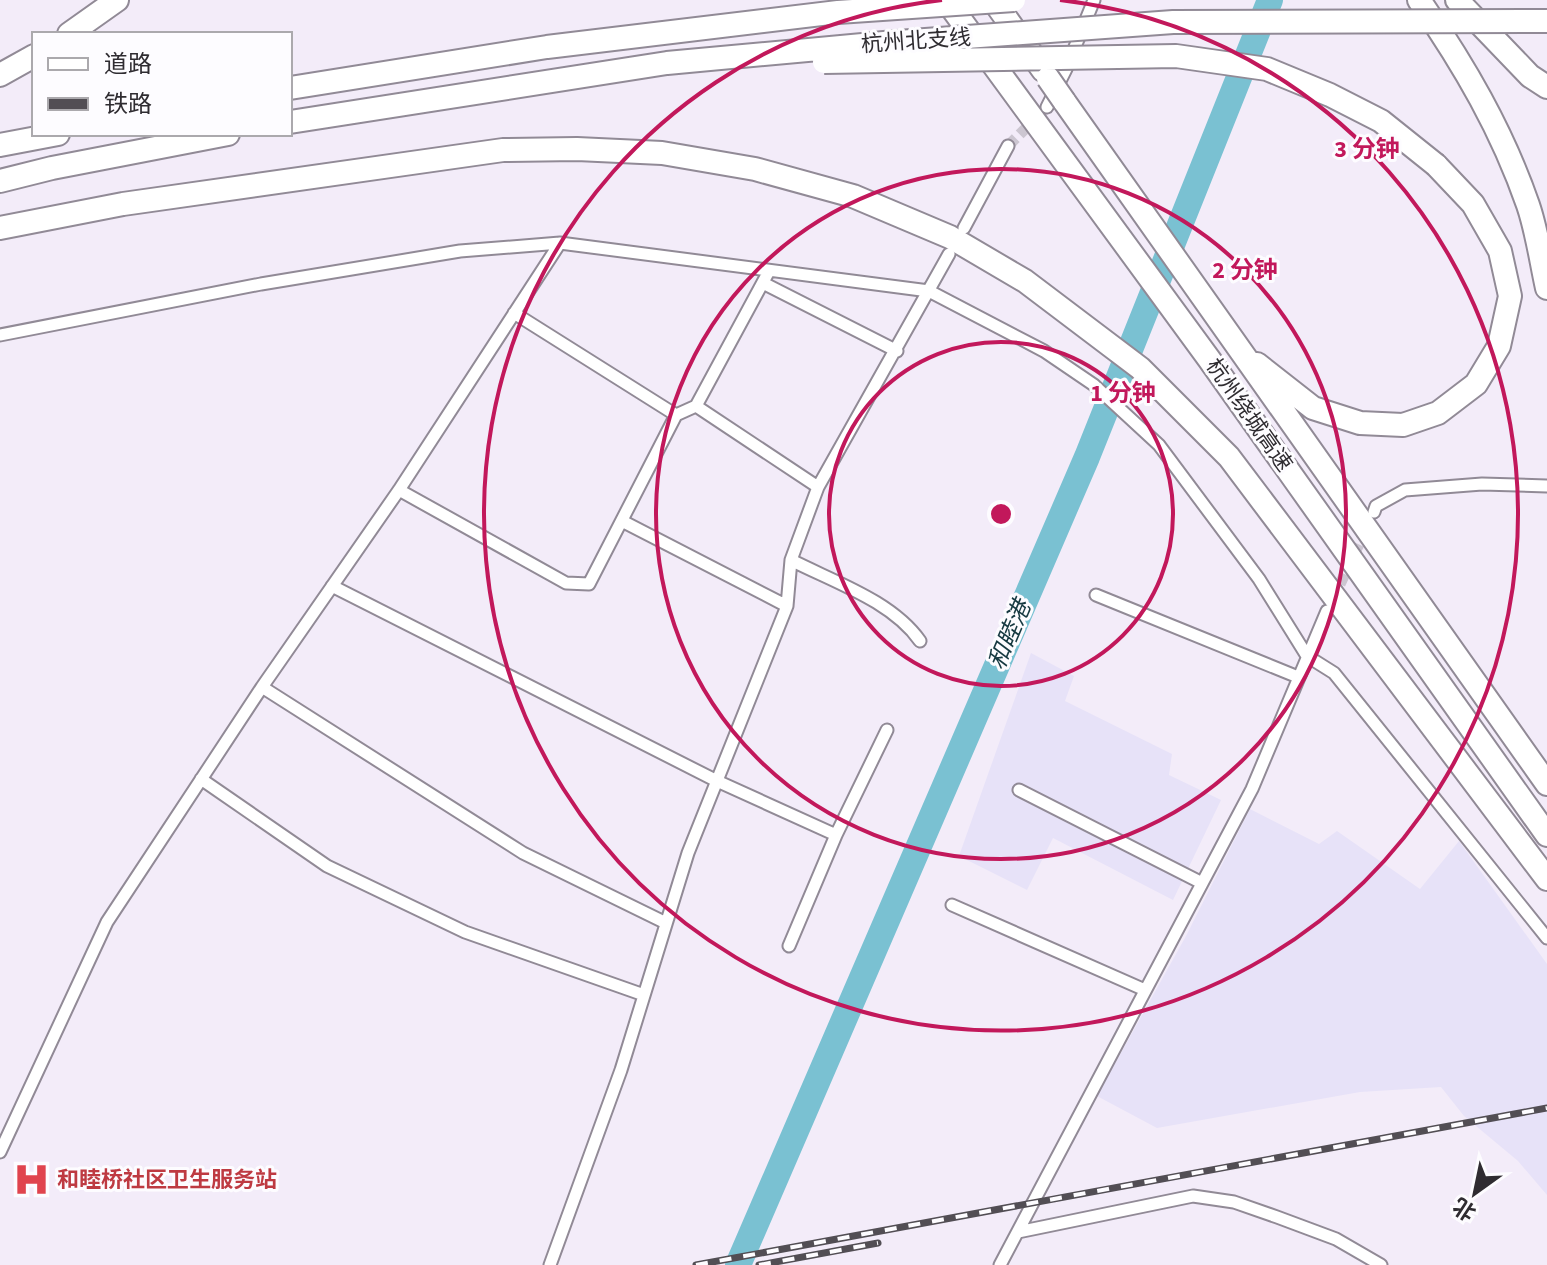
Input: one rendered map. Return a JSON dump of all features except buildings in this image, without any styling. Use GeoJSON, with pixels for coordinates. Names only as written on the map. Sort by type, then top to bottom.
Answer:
{"type":"FeatureCollection","features":[{"type":"Feature","properties":{"kind":"highway"},"geometry":{"type":"LineString","coordinates":[[72,32],[117,0]]}},
{"type":"Feature","properties":{"kind":"highway","name":"杭州绕城高速"},"geometry":{"type":"LineString","coordinates":[[946,0],[1209,359],[1547,835]]}},
{"type":"Feature","properties":{"kind":"highway","name":"杭州绕城高速"},"geometry":{"type":"LineString","coordinates":[[993,0],[1048,78],[1056,104],[1126,190],[1547,784]]}},
{"type":"Feature","properties":{"kind":"highway","name":"杭州北支线"},"geometry":{"type":"LineString","coordinates":[[292,88],[547,47],[838,12],[1014,0]]}},
{"type":"Feature","properties":{"kind":"highway"},"geometry":{"type":"LineString","coordinates":[[1419,0],[1458,56],[1493,118],[1528,207],[1547,288]]}},
{"type":"Feature","properties":{"kind":"highway"},"geometry":{"type":"LineString","coordinates":[[1457,0],[1530,76],[1547,87]]}},
{"type":"Feature","properties":{"kind":"highway","name":"杭州北支线"},"geometry":{"type":"LineString","coordinates":[[292,122],[667,63],[1173,22],[1547,21]]}},
{"type":"Feature","properties":{"kind":"highway"},"geometry":{"type":"LineString","coordinates":[[667,63],[1176,56],[1267,69],[1330,95],[1381,121],[1436,165],[1473,204],[1500,251],[1510,296],[1499,346],[1476,384],[1438,413],[1403,425],[1360,423],[1313,408],[1236,348]]}},
{"type":"Feature","properties":{"kind":"highway"},"geometry":{"type":"LineString","coordinates":[[0,75],[32,57]]}},
{"type":"Feature","properties":{"kind":"highway"},"geometry":{"type":"LineString","coordinates":[[0,145],[47,136]]}},
{"type":"Feature","properties":{"kind":"highway"},"geometry":{"type":"LineString","coordinates":[[0,181],[218,136]]}},
{"type":"Feature","properties":{"kind":"highway"},"geometry":{"type":"LineString","coordinates":[[0,228],[123,204],[503,150],[662,153],[755,169],[853,196],[950,237],[1025,281],[1140,368],[1229,457],[1547,879]]}},
{"type":"Feature","properties":{"kind":"street"},"geometry":{"type":"LineString","coordinates":[[1056,104],[1066,69],[1094,0]]}},
{"type":"Feature","properties":{"kind":"street"},"geometry":{"type":"LineString","coordinates":[[964,228],[1008,146]]}},
{"type":"Feature","properties":{"kind":"street"},"geometry":{"type":"LineString","coordinates":[[0,1152],[107,922],[262,687],[399,490],[560,243]]}},
{"type":"Feature","properties":{"kind":"street"},"geometry":{"type":"LineString","coordinates":[[0,335],[261,284],[445,254],[560,243],[929,291],[1044,351],[1094,385],[1159,445],[1259,579],[1307,656],[1334,673],[1547,938]]}},
{"type":"Feature","properties":{"kind":"street"},"geometry":{"type":"LineString","coordinates":[[550,1265],[621,1070],[688,853],[787,606],[791,560],[818,487],[949,254]]}},
{"type":"Feature","properties":{"kind":"street"},"geometry":{"type":"LineString","coordinates":[[399,490],[566,583],[589,584],[676,415],[696,406],[769,271]]}},
{"type":"Feature","properties":{"kind":"street"},"geometry":{"type":"LineString","coordinates":[[763,283],[897,351]]}},
{"type":"Feature","properties":{"kind":"street"},"geometry":{"type":"LineString","coordinates":[[514,313],[676,415]]}},
{"type":"Feature","properties":{"kind":"street"},"geometry":{"type":"LineString","coordinates":[[696,406],[818,487]]}},
{"type":"Feature","properties":{"kind":"street"},"geometry":{"type":"LineString","coordinates":[[1374,512],[1376,506],[1405,490],[1482,484],[1547,486]]}},
{"type":"Feature","properties":{"kind":"street"},"geometry":{"type":"LineString","coordinates":[[622,521],[787,606]]}},
{"type":"Feature","properties":{"kind":"street"},"geometry":{"type":"LineString","coordinates":[[791,560],[876,603],[910,627],[920,641]]}},
{"type":"Feature","properties":{"kind":"street"},"geometry":{"type":"LineString","coordinates":[[332,586],[717,781],[836,835]]}},
{"type":"Feature","properties":{"kind":"street"},"geometry":{"type":"LineString","coordinates":[[1096,595],[1298,677]]}},
{"type":"Feature","properties":{"kind":"street"},"geometry":{"type":"LineString","coordinates":[[1016,1265],[1002,1262],[1252,789],[1327,611]]}},
{"type":"Feature","properties":{"kind":"street"},"geometry":{"type":"LineString","coordinates":[[262,687],[523,853],[666,923]]}},
{"type":"Feature","properties":{"kind":"street"},"geometry":{"type":"LineString","coordinates":[[789,946],[836,835],[887,730]]}},
{"type":"Feature","properties":{"kind":"street"},"geometry":{"type":"LineString","coordinates":[[201,779],[327,866],[465,932],[644,995]]}},
{"type":"Feature","properties":{"kind":"street"},"geometry":{"type":"LineString","coordinates":[[1019,790],[1202,883]]}},
{"type":"Feature","properties":{"kind":"street"},"geometry":{"type":"LineString","coordinates":[[952,905],[1145,990]]}},
{"type":"Feature","properties":{"kind":"street"},"geometry":{"type":"LineString","coordinates":[[1018,1232],[1193,1196],[1234,1202],[1277,1217],[1336,1239],[1381,1265]]}},
{"type":"Feature","properties":{"kind":"shaded area"},"geometry":{"type":"Polygon","coordinates":[[[1031,653],[1074,676],[1065,701],[1172,754],[1169,775],[1221,800],[1173,900],[1053,838],[1027,890],[959,856],[1031,653]]]}},
{"type":"Feature","properties":{"kind":"shaded area"},"geometry":{"type":"Polygon","coordinates":[[[1250,809],[1319,844],[1337,831],[1420,889],[1459,841],[1547,964],[1547,1195],[1518,1161],[1464,1116],[1441,1087],[1360,1092],[1157,1128],[1097,1096],[1186,936],[1250,809]]]}},
{"type":"Feature","properties":{"kind":"waterway","name":"和睦港"},"geometry":{"type":"LineString","coordinates":[[738,1265],[1087,457],[1270,0]]}},
{"type":"Feature","properties":{"kind":"tunnel"},"geometry":{"type":"LineString","coordinates":[[1008,146],[1047,107]]}},
{"type":"Feature","properties":{"kind":"tunnel"},"geometry":{"type":"LineString","coordinates":[[1333,599],[1367,527]]}},
{"type":"Feature","properties":{"kind":"railway"},"geometry":{"type":"LineString","coordinates":[[696,1265],[1547,1108]]}},
{"type":"Feature","properties":{"kind":"railway"},"geometry":{"type":"LineString","coordinates":[[759,1265],[878,1243]]}},
{"type":"Feature","properties":{"kind":"place","name":"和睦桥社区卫生服务站"},"geometry":{"type":"Point","coordinates":[31,1180]}}]}
